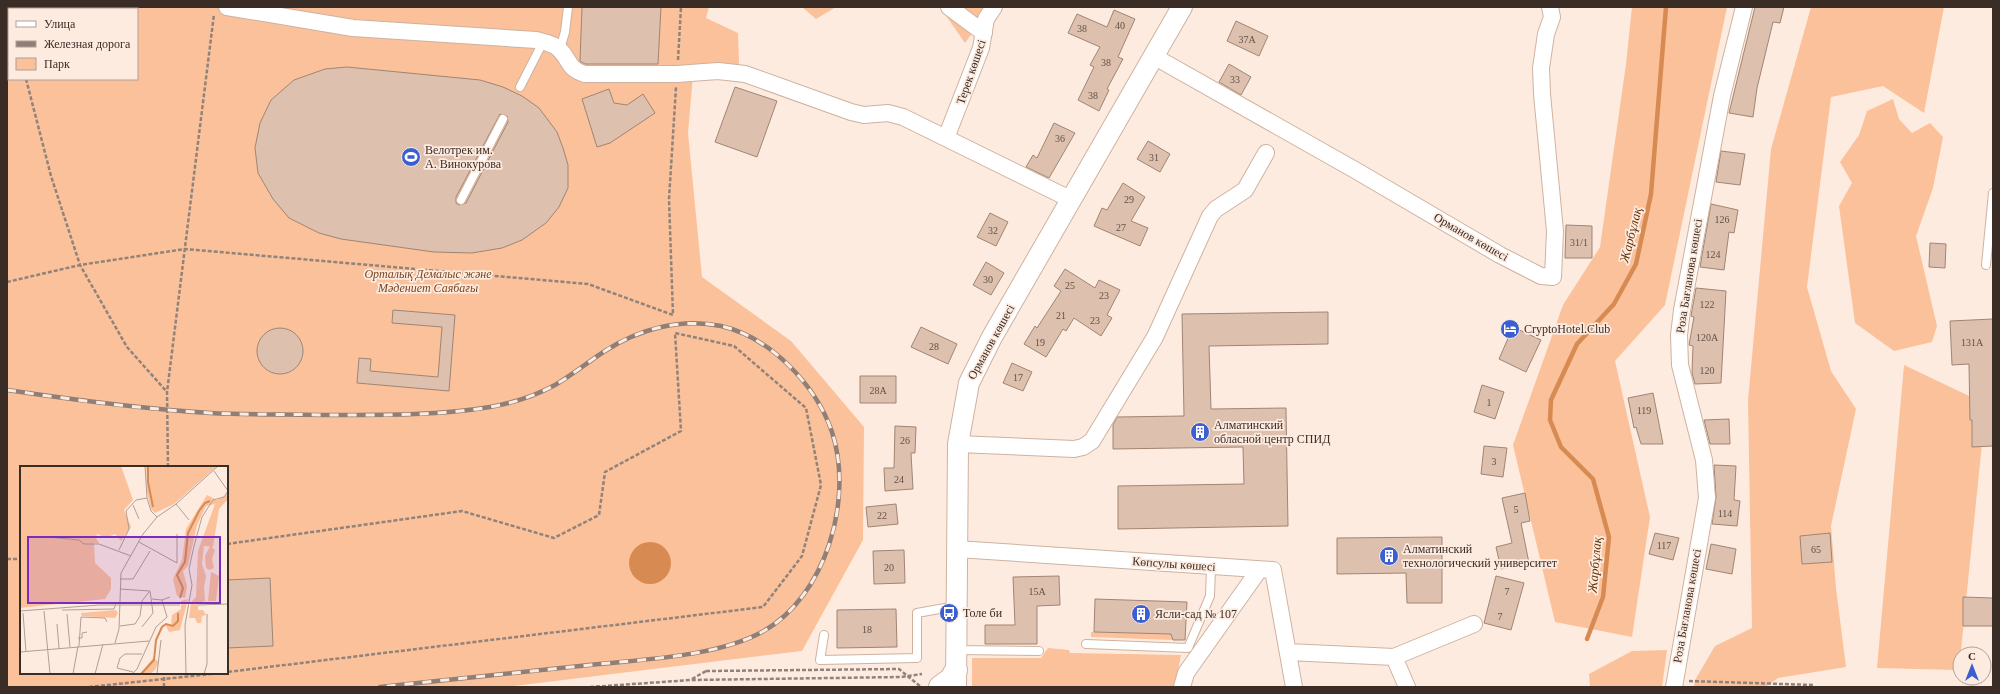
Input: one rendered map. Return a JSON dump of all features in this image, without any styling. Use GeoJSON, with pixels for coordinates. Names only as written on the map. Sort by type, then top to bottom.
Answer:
{"type":"FeatureCollection","features":[{"type":"Feature","properties":{"kind":"main road"},"geometry":{"type":"LineString","coordinates":[[940,687],[951,679],[956,669]]}},
{"type":"Feature","properties":{"kind":"street"},"geometry":{"type":"LineString","coordinates":[[227,7],[353,28],[543,42],[554,45],[560,49],[574,71],[585,74],[677,74],[718,71],[745,74],[852,112],[864,115],[888,113],[903,117],[1072,200]]}},
{"type":"Feature","properties":{"kind":"street"},"geometry":{"type":"LineString","coordinates":[[949,7],[984,33]]}},
{"type":"Feature","properties":{"kind":"street","name":"Терек көшесі"},"geometry":{"type":"LineString","coordinates":[[946,138],[982,48],[986,19],[994,7]]}},
{"type":"Feature","properties":{"kind":"street","name":"Орманов көшесі"},"geometry":{"type":"LineString","coordinates":[[956,669],[958,444],[969,383],[992,337],[1155,57],[1182,7]]}},
{"type":"Feature","properties":{"kind":"street","name":"Орманов көшесі"},"geometry":{"type":"LineString","coordinates":[[1155,57],[1355,170],[1500,255],[1541,276],[1553,277],[1555,231],[1542,94],[1541,68],[1546,34],[1552,17],[1550,7]]}},
{"type":"Feature","properties":{"kind":"street","name":"Роза Бағланова көшесі"},"geometry":{"type":"LineString","coordinates":[[1674,684],[1707,498],[1704,460],[1680,365],[1679,335],[1682,310],[1722,96],[1744,7]]}},
{"type":"Feature","properties":{"kind":"street"},"geometry":{"type":"LineString","coordinates":[[958,444],[1074,449],[1083,448],[1092,441],[1155,337],[1210,216],[1216,209],[1245,190],[1266,153]]}},
{"type":"Feature","properties":{"kind":"street","name":"Көпсулы көшесі"},"geometry":{"type":"LineString","coordinates":[[957,549],[1273,570],[1294,687]]}},
{"type":"Feature","properties":{"kind":"street"},"geometry":{"type":"LineString","coordinates":[[1182,687],[1186,673],[1259,570]]}},
{"type":"Feature","properties":{"kind":"street"},"geometry":{"type":"LineString","coordinates":[[1288,652],[1394,658],[1474,624]]}},
{"type":"Feature","properties":{"kind":"street"},"geometry":{"type":"LineString","coordinates":[[1394,658],[1407,687]]}},
{"type":"Feature","properties":{"kind":"lane"},"geometry":{"type":"LineString","coordinates":[[560,49],[565,32],[568,7]]}},
{"type":"Feature","properties":{"kind":"lane"},"geometry":{"type":"LineString","coordinates":[[520,88],[543,42]]}},
{"type":"Feature","properties":{"kind":"lane"},"geometry":{"type":"LineString","coordinates":[[461,200],[503,119]]}},
{"type":"Feature","properties":{"kind":"lane"},"geometry":{"type":"LineString","coordinates":[[1986,265],[1993,192]]}},
{"type":"Feature","properties":{"kind":"lane"},"geometry":{"type":"LineString","coordinates":[[1086,644],[1188,648],[1210,596],[1211,566]]}},
{"type":"Feature","properties":{"kind":"lane"},"geometry":{"type":"LineString","coordinates":[[824,635],[820,660],[917,658],[917,613],[957,605]]}},
{"type":"Feature","properties":{"kind":"lane"},"geometry":{"type":"LineString","coordinates":[[956,669],[1039,651]]}},
{"type":"Feature","properties":{"kind":"path"},"geometry":{"type":"LineString","coordinates":[[168,466],[167,392],[215,7]]}},
{"type":"Feature","properties":{"kind":"path"},"geometry":{"type":"LineString","coordinates":[[7,282],[80,265],[185,248],[588,284],[674,315],[669,199],[681,7]]}},
{"type":"Feature","properties":{"kind":"path"},"geometry":{"type":"LineString","coordinates":[[26,80],[52,176],[80,265],[127,347],[167,392]]}},
{"type":"Feature","properties":{"kind":"path"},"geometry":{"type":"LineString","coordinates":[[228,544],[462,511],[554,538],[599,515],[605,472],[681,431],[675,332],[734,346],[806,408],[821,485],[802,556],[763,607],[228,672]]}},
{"type":"Feature","properties":{"kind":"path"},"geometry":{"type":"LineString","coordinates":[[7,559],[20,559]]}},
{"type":"Feature","properties":{"kind":"path"},"geometry":{"type":"LineString","coordinates":[[691,680],[706,671],[899,669],[921,687]]}},
{"type":"Feature","properties":{"kind":"path"},"geometry":{"type":"LineString","coordinates":[[164,674],[164,687]]}},
{"type":"Feature","properties":{"kind":"path"},"geometry":{"type":"LineString","coordinates":[[90,687],[212,674]]}},
{"type":"Feature","properties":{"kind":"path"},"geometry":{"type":"LineString","coordinates":[[590,687],[691,680],[901,677],[922,674]]}},
{"type":"Feature","properties":{"kind":"path"},"geometry":{"type":"LineString","coordinates":[[1674,684],[1761,682],[1779,685],[1814,685],[1814,687]]}},
{"type":"Feature","properties":{"kind":"green space","name":"Орталық Демалыс және Мәдениет Саябағы"},"geometry":{"type":"Polygon","coordinates":[[[7,7],[709,7],[706,18],[738,33],[739,64],[694,64],[688,133],[702,277],[791,341],[864,427],[863,540],[802,651],[505,687],[7,687],[7,7]]]}},
{"type":"Feature","properties":{"kind":"green space"},"geometry":{"type":"Polygon","coordinates":[[[802,7],[836,7],[816,19],[802,7]]]}},
{"type":"Feature","properties":{"kind":"green space"},"geometry":{"type":"Polygon","coordinates":[[[940,7],[991,7],[965,43],[940,7]]]}},
{"type":"Feature","properties":{"kind":"green space"},"geometry":{"type":"Polygon","coordinates":[[[1632,7],[1727,7],[1665,305],[1615,361],[1650,517],[1632,637],[1555,622],[1513,445],[1563,305],[1600,247],[1626,64],[1632,7]]]}},
{"type":"Feature","properties":{"kind":"green space"},"geometry":{"type":"Polygon","coordinates":[[[1811,7],[1944,7],[1924,113],[1883,86],[1831,97],[1807,287],[1831,371],[1856,409],[1831,526],[1836,588],[1846,667],[1778,678],[1765,687],[1694,687],[1695,680],[1715,646],[1752,628],[1748,400],[1771,149],[1811,7]]]}},
{"type":"Feature","properties":{"kind":"green space"},"geometry":{"type":"Polygon","coordinates":[[[1893,99],[1899,119],[1912,133],[1930,123],[1943,137],[1933,188],[1916,236],[1937,326],[1932,342],[1894,351],[1855,323],[1839,206],[1852,183],[1840,162],[1859,135],[1867,111],[1893,99]]]}},
{"type":"Feature","properties":{"kind":"green space"},"geometry":{"type":"Polygon","coordinates":[[[1904,365],[1986,404],[1961,646],[1952,646],[1952,670],[1877,668],[1904,365]]]}},
{"type":"Feature","properties":{"kind":"green space"},"geometry":{"type":"Polygon","coordinates":[[[1091,632],[1171,634],[1173,640],[1091,637],[1091,632]]]}},
{"type":"Feature","properties":{"kind":"green space"},"geometry":{"type":"Polygon","coordinates":[[[1048,648],[1069,650],[1070,653],[1181,655],[1175,687],[972,687],[972,658],[1041,658],[1048,648]]]}},
{"type":"Feature","properties":{"kind":"green space"},"geometry":{"type":"Polygon","coordinates":[[[1667,650],[1662,687],[1590,687],[1589,674],[1632,651],[1667,650]]]}},
{"type":"Feature","properties":{"kind":"shaded area"},"geometry":{"type":"Polygon","coordinates":[[[646,542],[654,542],[662,545],[668,551],[671,563],[668,575],[662,581],[654,584],[646,584],[638,581],[632,575],[629,567],[629,559],[632,551],[638,545],[646,542]]]}},
{"type":"Feature","properties":{"kind":"building"},"geometry":{"type":"Polygon","coordinates":[[[582,7],[661,7],[658,64],[585,64],[580,61],[582,7]]]}},
{"type":"Feature","properties":{"kind":"building"},"geometry":{"type":"Polygon","coordinates":[[[1755,7],[1784,7],[1780,23],[1773,22],[1757,88],[1753,117],[1729,113],[1755,7]]]}},
{"type":"Feature","properties":{"kind":"building"},"geometry":{"type":"Polygon","coordinates":[[[1114,10],[1135,19],[1118,57],[1123,59],[1107,89],[1109,90],[1099,111],[1078,100],[1094,67],[1090,65],[1100,47],[1068,33],[1077,14],[1107,27],[1114,10]]]}},
{"type":"Feature","properties":{"kind":"building"},"geometry":{"type":"Polygon","coordinates":[[[1236,21],[1268,36],[1259,56],[1227,41],[1236,21]]]}},
{"type":"Feature","properties":{"kind":"building"},"geometry":{"type":"Polygon","coordinates":[[[1229,64],[1251,77],[1241,95],[1219,82],[1229,64]]]}},
{"type":"Feature","properties":{"kind":"building","name":"Велотрек им. А. Винокурова"},"geometry":{"type":"Polygon","coordinates":[[[347,67],[480,80],[503,87],[522,96],[539,108],[557,132],[563,148],[568,165],[568,188],[559,207],[546,223],[522,240],[502,248],[472,253],[434,252],[341,239],[319,233],[289,218],[273,199],[258,173],[255,148],[260,123],[271,100],[294,80],[325,69],[347,67]],[[500,114],[456,197],[456,203],[459,205],[466,203],[508,122],[507,116],[500,114]]]}},
{"type":"Feature","properties":{"kind":"building"},"geometry":{"type":"Polygon","coordinates":[[[735,87],[777,101],[757,157],[715,142],[735,87]]]}},
{"type":"Feature","properties":{"kind":"building"},"geometry":{"type":"Polygon","coordinates":[[[609,89],[614,103],[627,105],[643,94],[655,113],[610,143],[597,147],[582,99],[609,89]]]}},
{"type":"Feature","properties":{"kind":"building"},"geometry":{"type":"Polygon","coordinates":[[[1054,123],[1075,133],[1049,178],[1026,167],[1033,155],[1037,158],[1054,123]]]}},
{"type":"Feature","properties":{"kind":"building"},"geometry":{"type":"Polygon","coordinates":[[[1148,141],[1170,154],[1160,172],[1137,159],[1148,141]]]}},
{"type":"Feature","properties":{"kind":"building"},"geometry":{"type":"Polygon","coordinates":[[[1721,151],[1745,154],[1740,185],[1716,182],[1721,151]]]}},
{"type":"Feature","properties":{"kind":"building"},"geometry":{"type":"Polygon","coordinates":[[[1123,183],[1145,197],[1131,221],[1148,228],[1140,246],[1094,226],[1102,208],[1107,210],[1123,183]]]}},
{"type":"Feature","properties":{"kind":"building"},"geometry":{"type":"Polygon","coordinates":[[[1711,204],[1738,210],[1734,233],[1729,232],[1724,270],[1700,267],[1711,204]]]}},
{"type":"Feature","properties":{"kind":"building"},"geometry":{"type":"Polygon","coordinates":[[[990,213],[1008,222],[996,246],[977,237],[990,213]]]}},
{"type":"Feature","properties":{"kind":"building"},"geometry":{"type":"Polygon","coordinates":[[[1566,225],[1592,226],[1592,258],[1565,258],[1566,225]]]}},
{"type":"Feature","properties":{"kind":"building"},"geometry":{"type":"Polygon","coordinates":[[[1930,243],[1946,244],[1945,268],[1929,267],[1930,243]]]}},
{"type":"Feature","properties":{"kind":"building"},"geometry":{"type":"Polygon","coordinates":[[[986,262],[1004,273],[991,295],[973,285],[986,262]]]}},
{"type":"Feature","properties":{"kind":"building"},"geometry":{"type":"Polygon","coordinates":[[[1065,269],[1095,288],[1099,280],[1120,290],[1107,315],[1112,318],[1101,336],[1074,318],[1066,331],[1063,329],[1046,357],[1024,344],[1035,326],[1037,328],[1061,291],[1054,286],[1065,269]]]}},
{"type":"Feature","properties":{"kind":"building"},"geometry":{"type":"Polygon","coordinates":[[[1696,288],[1726,291],[1721,383],[1695,384],[1692,373],[1693,346],[1689,345],[1694,317],[1691,316],[1696,288]]]}},
{"type":"Feature","properties":{"kind":"building"},"geometry":{"type":"Polygon","coordinates":[[[393,310],[455,315],[449,391],[357,383],[359,358],[371,359],[370,371],[438,377],[442,327],[392,323],[393,310]]]}},
{"type":"Feature","properties":{"kind":"building","name":"Алматинский обласной центр СПИД"},"geometry":{"type":"Polygon","coordinates":[[[1328,312],[1328,344],[1209,346],[1211,409],[1286,408],[1288,526],[1118,529],[1118,486],[1244,484],[1243,447],[1113,449],[1113,425],[1117,417],[1184,416],[1182,314],[1328,312]]]}},
{"type":"Feature","properties":{"kind":"building"},"geometry":{"type":"Polygon","coordinates":[[[1993,319],[1993,446],[1972,447],[1969,364],[1952,365],[1950,321],[1993,319]]]}},
{"type":"Feature","properties":{"kind":"building"},"geometry":{"type":"Polygon","coordinates":[[[921,327],[957,344],[948,364],[911,347],[921,327]]]}},
{"type":"Feature","properties":{"kind":"building"},"geometry":{"type":"Polygon","coordinates":[[[1513,327],[1541,340],[1526,372],[1499,359],[1513,327]]]}},
{"type":"Feature","properties":{"kind":"building"},"geometry":{"type":"Polygon","coordinates":[[[276,328],[284,328],[293,332],[299,338],[303,351],[299,364],[293,370],[284,374],[276,374],[267,370],[261,364],[257,355],[257,347],[261,338],[267,332],[276,328]]]}},
{"type":"Feature","properties":{"kind":"building"},"geometry":{"type":"Polygon","coordinates":[[[1012,363],[1032,372],[1023,391],[1003,383],[1012,363]]]}},
{"type":"Feature","properties":{"kind":"building"},"geometry":{"type":"Polygon","coordinates":[[[860,376],[896,376],[896,403],[860,403],[860,376]]]}},
{"type":"Feature","properties":{"kind":"building"},"geometry":{"type":"Polygon","coordinates":[[[1482,385],[1504,392],[1495,419],[1474,412],[1482,385]]]}},
{"type":"Feature","properties":{"kind":"building"},"geometry":{"type":"Polygon","coordinates":[[[1653,393],[1663,444],[1641,444],[1636,427],[1634,428],[1628,398],[1653,393]]]}},
{"type":"Feature","properties":{"kind":"building"},"geometry":{"type":"Polygon","coordinates":[[[1729,419],[1730,444],[1710,444],[1704,420],[1729,419]]]}},
{"type":"Feature","properties":{"kind":"building"},"geometry":{"type":"Polygon","coordinates":[[[895,426],[916,427],[915,453],[911,453],[913,489],[885,491],[884,468],[894,468],[895,426]]]}},
{"type":"Feature","properties":{"kind":"building"},"geometry":{"type":"Polygon","coordinates":[[[1484,446],[1507,448],[1503,477],[1481,474],[1484,446]]]}},
{"type":"Feature","properties":{"kind":"building"},"geometry":{"type":"Polygon","coordinates":[[[1714,465],[1736,466],[1734,500],[1740,501],[1737,526],[1712,524],[1716,497],[1714,465]]]}},
{"type":"Feature","properties":{"kind":"building"},"geometry":{"type":"Polygon","coordinates":[[[1525,493],[1530,521],[1521,523],[1529,563],[1501,569],[1496,547],[1512,543],[1502,498],[1525,493]]]}},
{"type":"Feature","properties":{"kind":"building"},"geometry":{"type":"Polygon","coordinates":[[[896,504],[898,524],[868,527],[866,507],[896,504]]]}},
{"type":"Feature","properties":{"kind":"building"},"geometry":{"type":"Polygon","coordinates":[[[1655,533],[1679,538],[1673,560],[1649,554],[1655,533]]]}},
{"type":"Feature","properties":{"kind":"building"},"geometry":{"type":"Polygon","coordinates":[[[1830,533],[1832,562],[1802,564],[1800,536],[1830,533]]]}},
{"type":"Feature","properties":{"kind":"building","name":"Алматинский технологический университет"},"geometry":{"type":"Polygon","coordinates":[[[1442,537],[1442,603],[1407,603],[1406,573],[1337,574],[1337,538],[1442,537]]]}},
{"type":"Feature","properties":{"kind":"building"},"geometry":{"type":"Polygon","coordinates":[[[1711,544],[1736,549],[1732,574],[1706,569],[1711,544]]]}},
{"type":"Feature","properties":{"kind":"building"},"geometry":{"type":"Polygon","coordinates":[[[904,550],[905,583],[874,584],[873,551],[904,550]]]}},
{"type":"Feature","properties":{"kind":"building"},"geometry":{"type":"Polygon","coordinates":[[[1059,576],[1060,605],[1037,606],[1037,644],[985,644],[985,625],[1015,625],[1013,577],[1059,576]]]}},
{"type":"Feature","properties":{"kind":"building"},"geometry":{"type":"Polygon","coordinates":[[[1496,576],[1524,583],[1511,630],[1484,623],[1496,576]]]}},
{"type":"Feature","properties":{"kind":"building"},"geometry":{"type":"Polygon","coordinates":[[[270,578],[273,646],[228,648],[228,580],[270,578]]]}},
{"type":"Feature","properties":{"kind":"building"},"geometry":{"type":"Polygon","coordinates":[[[1963,597],[1993,598],[1993,626],[1963,626],[1963,597]]]}},
{"type":"Feature","properties":{"kind":"building","name":"Ясли-сад № 107"},"geometry":{"type":"Polygon","coordinates":[[[1095,599],[1187,602],[1185,640],[1173,640],[1171,634],[1094,632],[1095,599]]]}},
{"type":"Feature","properties":{"kind":"building"},"geometry":{"type":"Polygon","coordinates":[[[896,609],[897,647],[837,648],[837,610],[896,609]]]}},
{"type":"Feature","properties":{"kind":"waterway","name":"Жарбұлақ"},"geometry":{"type":"LineString","coordinates":[[1587,639],[1603,597],[1609,537],[1593,479],[1561,447],[1550,420],[1551,400],[1577,344],[1614,304],[1636,264],[1651,194],[1666,7]]}},
{"type":"Feature","properties":{"kind":"railway"},"geometry":{"type":"LineString","coordinates":[[7,390],[108,404],[210,413],[366,415],[470,410],[499,405],[532,396],[568,377],[618,343],[646,331],[660,327],[690,323],[721,326],[739,332],[757,341],[789,366],[815,397],[825,414],[832,432],[838,458],[839,487],[836,515],[829,544],[818,571],[803,595],[784,616],[762,632],[725,646],[682,655],[380,687]]}},
{"type":"Feature","properties":{"kind":"place","name":"Велотрек им. А. Винокурова"},"geometry":{"type":"Point","coordinates":[411,157]}},
{"type":"Feature","properties":{"kind":"place","name":"CryptoHotel.Club"},"geometry":{"type":"Point","coordinates":[1510,329]}},
{"type":"Feature","properties":{"kind":"place","name":"Алматинский обласной центр СПИД"},"geometry":{"type":"Point","coordinates":[1200,432]}},
{"type":"Feature","properties":{"kind":"place","name":"Алматинский технологический университет"},"geometry":{"type":"Point","coordinates":[1389,556]}},
{"type":"Feature","properties":{"kind":"place","name":"Толе би"},"geometry":{"type":"Point","coordinates":[949,613]}},
{"type":"Feature","properties":{"kind":"place","name":"Ясли-сад № 107"},"geometry":{"type":"Point","coordinates":[1141,614]}}]}
